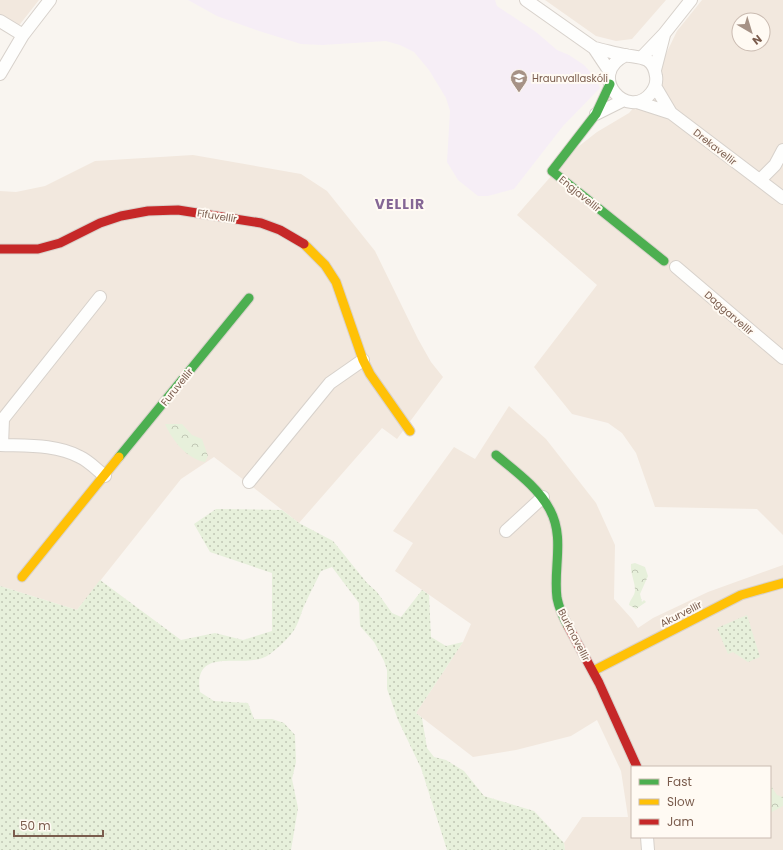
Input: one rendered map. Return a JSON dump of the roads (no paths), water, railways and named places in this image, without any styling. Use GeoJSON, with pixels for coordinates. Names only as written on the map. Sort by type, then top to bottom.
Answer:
{"type":"FeatureCollection","features":[{"type":"Feature","properties":{"kind":"street"},"geometry":{"type":"LineString","coordinates":[[0,74],[23,35],[50,0]]}},
{"type":"Feature","properties":{"kind":"street"},"geometry":{"type":"LineString","coordinates":[[526,0],[594,48],[642,57],[648,60],[655,70]]}},
{"type":"Feature","properties":{"kind":"street"},"geometry":{"type":"LineString","coordinates":[[642,57],[664,34],[691,0]]}},
{"type":"Feature","properties":{"kind":"street"},"geometry":{"type":"LineString","coordinates":[[0,21],[23,35]]}},
{"type":"Feature","properties":{"kind":"street"},"geometry":{"type":"LineString","coordinates":[[594,48],[610,78],[615,94],[624,100],[637,102],[645,99],[655,86],[655,70],[664,34]]}},
{"type":"Feature","properties":{"kind":"street"},"geometry":{"type":"LineString","coordinates":[[610,78],[619,59],[626,55]]}},
{"type":"Feature","properties":{"kind":"street","name":"Engjavellir"},"geometry":{"type":"LineString","coordinates":[[610,78],[596,114],[552,171],[664,261]]}},
{"type":"Feature","properties":{"kind":"street","name":"Drekavellir"},"geometry":{"type":"LineString","coordinates":[[655,86],[671,113]]}},
{"type":"Feature","properties":{"kind":"street","name":"Engjavellir"},"geometry":{"type":"LineString","coordinates":[[596,114],[624,100]]}},
{"type":"Feature","properties":{"kind":"street","name":"Drekavellir"},"geometry":{"type":"LineString","coordinates":[[637,102],[671,113],[783,198]]}},
{"type":"Feature","properties":{"kind":"street"},"geometry":{"type":"LineString","coordinates":[[760,180],[775,165],[783,150]]}},
{"type":"Feature","properties":{"kind":"street","name":"Fífuvellir"},"geometry":{"type":"LineString","coordinates":[[0,249],[38,249],[60,243],[100,223],[121,216],[148,211],[178,210],[261,223],[280,230],[298,240],[325,265],[336,282],[363,360],[370,374],[410,431]]}},
{"type":"Feature","properties":{"kind":"street","name":"Daggarvellir"},"geometry":{"type":"LineString","coordinates":[[676,267],[783,358]]}},
{"type":"Feature","properties":{"kind":"street"},"geometry":{"type":"LineString","coordinates":[[100,297],[3,419],[1,445],[50,448],[68,451],[82,458],[105,476]]}},
{"type":"Feature","properties":{"kind":"street","name":"Furuvellir"},"geometry":{"type":"LineString","coordinates":[[22,577],[249,298]]}},
{"type":"Feature","properties":{"kind":"street"},"geometry":{"type":"LineString","coordinates":[[250,482],[326,388],[363,360]]}},
{"type":"Feature","properties":{"kind":"street","name":"Burknavellir"},"geometry":{"type":"LineString","coordinates":[[496,455],[543,497],[557,529],[559,545],[555,583],[558,601],[570,631],[593,671],[624,735],[636,766]]}},
{"type":"Feature","properties":{"kind":"street"},"geometry":{"type":"LineString","coordinates":[[506,531],[543,497]]}},
{"type":"Feature","properties":{"kind":"street","name":"Akurvellir"},"geometry":{"type":"LineString","coordinates":[[593,671],[741,595],[783,583]]}},
{"type":"Feature","properties":{"kind":"street"},"geometry":{"type":"LineString","coordinates":[[647,838],[648,850]]}},
{"type":"Feature","properties":{"kind":"place","name":"Hraunvallaskóli"},"geometry":{"type":"Point","coordinates":[519,93]}},
{"type":"Feature","properties":{"kind":"district","name":"VELLIR"},"geometry":{"type":"Point","coordinates":[400,204]}}]}
